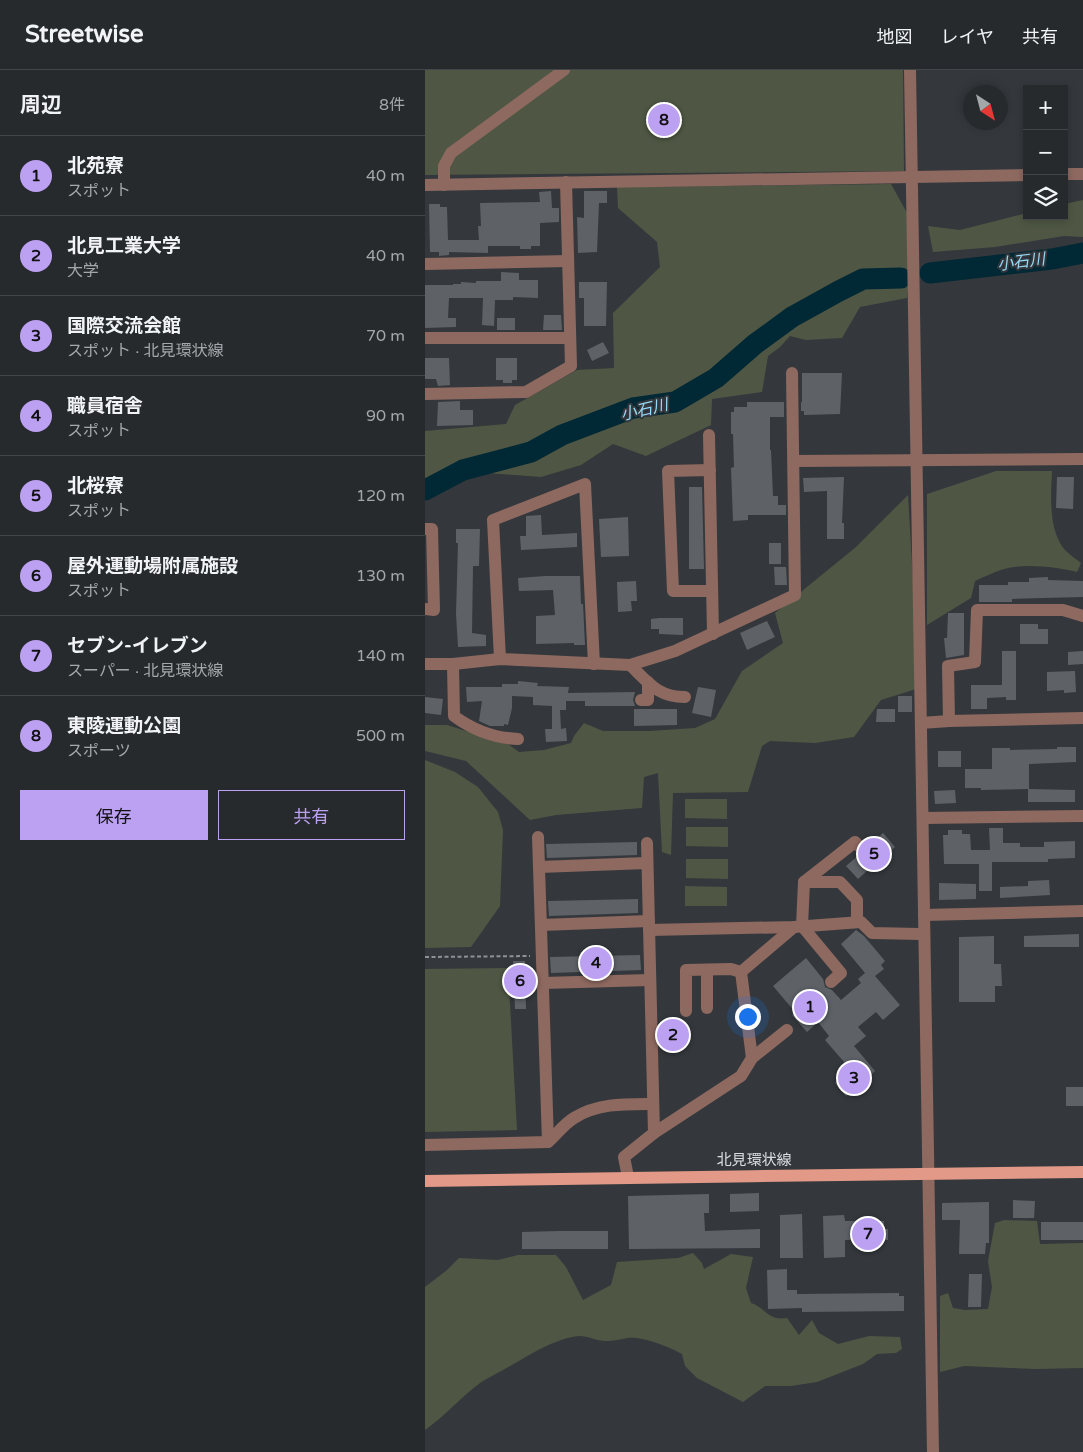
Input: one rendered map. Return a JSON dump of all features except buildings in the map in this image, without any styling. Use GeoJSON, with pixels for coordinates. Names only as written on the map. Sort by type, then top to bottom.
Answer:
{"type":"FeatureCollection","features":[{"type":"Feature","properties":{"kind":"main road","name":"北見環状線"},"geometry":{"type":"LineString","coordinates":[[425,1181],[1083,1172]]}},
{"type":"Feature","properties":{"kind":"street"},"geometry":{"type":"LineString","coordinates":[[444,184],[444,166],[451,153],[564,70]]}},
{"type":"Feature","properties":{"kind":"street"},"geometry":{"type":"LineString","coordinates":[[910,70],[933,1452]]}},
{"type":"Feature","properties":{"kind":"street"},"geometry":{"type":"LineString","coordinates":[[1068,174],[1083,174]]}},
{"type":"Feature","properties":{"kind":"street"},"geometry":{"type":"LineString","coordinates":[[425,185],[1023,175]]}},
{"type":"Feature","properties":{"kind":"street"},"geometry":{"type":"LineString","coordinates":[[425,394],[526,392],[571,366],[566,182]]}},
{"type":"Feature","properties":{"kind":"street"},"geometry":{"type":"LineString","coordinates":[[425,264],[569,261]]}},
{"type":"Feature","properties":{"kind":"street"},"geometry":{"type":"LineString","coordinates":[[425,338],[569,338]]}},
{"type":"Feature","properties":{"kind":"street"},"geometry":{"type":"LineString","coordinates":[[425,664],[453,664],[500,659],[630,665],[675,651],[795,594],[792,372]]}},
{"type":"Feature","properties":{"kind":"street"},"geometry":{"type":"LineString","coordinates":[[709,435],[713,634]]}},
{"type":"Feature","properties":{"kind":"street"},"geometry":{"type":"LineString","coordinates":[[794,461],[1083,459]]}},
{"type":"Feature","properties":{"kind":"street"},"geometry":{"type":"LineString","coordinates":[[709,470],[668,472],[673,591],[712,591]]}},
{"type":"Feature","properties":{"kind":"street"},"geometry":{"type":"LineString","coordinates":[[500,659],[493,520],[585,484],[594,664]]}},
{"type":"Feature","properties":{"kind":"street"},"geometry":{"type":"LineString","coordinates":[[425,529],[432,529],[434,610],[425,609]]}},
{"type":"Feature","properties":{"kind":"street"},"geometry":{"type":"LineString","coordinates":[[949,721],[947,666],[975,662],[977,610],[1063,610],[1083,616]]}},
{"type":"Feature","properties":{"kind":"street"},"geometry":{"type":"LineString","coordinates":[[453,664],[454,716],[469,727],[499,738],[518,739]]}},
{"type":"Feature","properties":{"kind":"street"},"geometry":{"type":"LineString","coordinates":[[630,665],[656,689],[671,697],[685,697]]}},
{"type":"Feature","properties":{"kind":"street"},"geometry":{"type":"LineString","coordinates":[[641,700],[648,700],[648,682]]}},
{"type":"Feature","properties":{"kind":"street"},"geometry":{"type":"LineString","coordinates":[[921,723],[1083,718]]}},
{"type":"Feature","properties":{"kind":"street"},"geometry":{"type":"LineString","coordinates":[[923,818],[1083,816]]}},
{"type":"Feature","properties":{"kind":"street"},"geometry":{"type":"LineString","coordinates":[[538,837],[548,1142]]}},
{"type":"Feature","properties":{"kind":"street"},"geometry":{"type":"LineString","coordinates":[[741,972],[798,926],[804,882],[855,842],[860,847]]}},
{"type":"Feature","properties":{"kind":"street"},"geometry":{"type":"LineString","coordinates":[[647,843],[654,1133]]}},
{"type":"Feature","properties":{"kind":"street"},"geometry":{"type":"LineString","coordinates":[[539,867],[647,863]]}},
{"type":"Feature","properties":{"kind":"street"},"geometry":{"type":"LineString","coordinates":[[804,882],[840,882],[857,900],[857,922]]}},
{"type":"Feature","properties":{"kind":"street"},"geometry":{"type":"LineString","coordinates":[[924,914],[1083,911]]}},
{"type":"Feature","properties":{"kind":"street"},"geometry":{"type":"LineString","coordinates":[[541,925],[798,926],[861,922],[872,933],[920,934]]}},
{"type":"Feature","properties":{"kind":"street"},"geometry":{"type":"LineString","coordinates":[[798,926],[841,973],[831,982]]}},
{"type":"Feature","properties":{"kind":"street"},"geometry":{"type":"LineString","coordinates":[[686,1011],[686,970],[731,969],[741,972]]}},
{"type":"Feature","properties":{"kind":"street"},"geometry":{"type":"LineString","coordinates":[[707,970],[707,1008]]}},
{"type":"Feature","properties":{"kind":"street"},"geometry":{"type":"LineString","coordinates":[[741,972],[752,1058]]}},
{"type":"Feature","properties":{"kind":"street"},"geometry":{"type":"LineString","coordinates":[[543,983],[650,980]]}},
{"type":"Feature","properties":{"kind":"street"},"geometry":{"type":"LineString","coordinates":[[628,1177],[624,1157],[654,1133],[741,1076],[752,1058],[787,1030]]}},
{"type":"Feature","properties":{"kind":"street"},"geometry":{"type":"LineString","coordinates":[[425,1145],[548,1142],[572,1119],[588,1111],[611,1104],[653,1104]]}},
{"type":"Feature","properties":{"kind":"path"},"geometry":{"type":"LineString","coordinates":[[425,957],[519,956]]}},
{"type":"Feature","properties":{"kind":"green space"},"geometry":{"type":"Polygon","coordinates":[[[425,70],[903,70],[904,171],[425,175],[425,70]]]}},
{"type":"Feature","properties":{"kind":"green space"},"geometry":{"type":"Polygon","coordinates":[[[891,184],[907,213],[909,275],[907,298],[860,307],[842,338],[806,340],[790,336],[768,356],[762,392],[712,399],[711,425],[646,456],[613,444],[581,465],[541,477],[475,472],[436,479],[425,479],[425,431],[506,424],[515,405],[577,370],[614,368],[613,313],[660,267],[657,242],[618,208],[617,187],[891,184]]]}},
{"type":"Feature","properties":{"kind":"green space"},"geometry":{"type":"Polygon","coordinates":[[[1083,200],[1083,237],[1064,236],[995,247],[933,252],[928,226],[960,230],[1023,214],[1023,220],[1068,220],[1068,203],[1083,200]]]}},
{"type":"Feature","properties":{"kind":"green space"},"geometry":{"type":"Polygon","coordinates":[[[996,471],[1052,471],[1051,502],[1053,523],[1065,550],[1081,563],[1077,572],[1051,567],[1030,566],[1000,570],[975,581],[971,598],[927,625],[927,494],[996,471]]]}},
{"type":"Feature","properties":{"kind":"green space"},"geometry":{"type":"Polygon","coordinates":[[[908,495],[916,632],[916,689],[881,700],[854,737],[815,743],[770,741],[762,746],[748,792],[673,793],[671,855],[662,852],[658,773],[644,777],[642,808],[556,815],[530,820],[466,761],[425,751],[425,725],[447,725],[508,744],[519,752],[544,750],[571,743],[584,723],[603,731],[649,731],[695,728],[715,719],[742,671],[783,643],[775,613],[856,547],[908,495]]]}},
{"type":"Feature","properties":{"kind":"green space"},"geometry":{"type":"Polygon","coordinates":[[[425,760],[455,772],[478,787],[498,812],[503,830],[500,906],[471,947],[425,948],[425,760]]]}},
{"type":"Feature","properties":{"kind":"green space"},"geometry":{"type":"Polygon","coordinates":[[[685,799],[727,799],[727,819],[685,818],[685,799]]]}},
{"type":"Feature","properties":{"kind":"green space"},"geometry":{"type":"Polygon","coordinates":[[[686,827],[728,827],[728,847],[686,846],[686,827]]]}},
{"type":"Feature","properties":{"kind":"green space"},"geometry":{"type":"Polygon","coordinates":[[[686,859],[728,859],[728,879],[686,878],[686,859]]]}},
{"type":"Feature","properties":{"kind":"green space"},"geometry":{"type":"Polygon","coordinates":[[[685,886],[727,887],[727,906],[685,906],[685,886]]]}},
{"type":"Feature","properties":{"kind":"green space"},"geometry":{"type":"Polygon","coordinates":[[[508,968],[517,1130],[425,1132],[425,969],[508,968]]]}},
{"type":"Feature","properties":{"kind":"green space"},"geometry":{"type":"Polygon","coordinates":[[[1004,1220],[1037,1221],[1040,1244],[1083,1243],[1083,1368],[1036,1369],[964,1366],[940,1372],[940,1296],[948,1293],[953,1308],[965,1310],[988,1309],[992,1287],[988,1261],[995,1223],[1004,1220]]]}},
{"type":"Feature","properties":{"kind":"green space"},"geometry":{"type":"Polygon","coordinates":[[[693,1253],[702,1263],[704,1269],[731,1254],[753,1257],[746,1288],[751,1303],[775,1318],[787,1318],[799,1335],[812,1320],[819,1333],[838,1344],[869,1336],[900,1337],[902,1349],[896,1353],[877,1354],[863,1364],[817,1382],[791,1386],[765,1386],[743,1402],[697,1378],[685,1366],[682,1354],[663,1345],[634,1338],[606,1341],[579,1336],[560,1340],[540,1349],[483,1381],[425,1430],[425,1287],[459,1258],[498,1260],[518,1255],[556,1255],[566,1267],[583,1300],[611,1285],[617,1262],[678,1258],[693,1253]]]}},
{"type":"Feature","properties":{"kind":"waterway","name":"小石川"},"geometry":{"type":"LineString","coordinates":[[930,273],[1052,259],[1083,253]]}},
{"type":"Feature","properties":{"kind":"waterway","name":"小石川"},"geometry":{"type":"LineString","coordinates":[[425,490],[463,470],[531,452],[562,435],[633,408],[675,402],[716,378],[755,344],[792,317],[839,291],[863,279],[901,278]]}},
{"type":"Feature","properties":{"kind":"place","name":"東陵運動公園"},"geometry":{"type":"Point","coordinates":[664,120]}},
{"type":"Feature","properties":{"kind":"place","name":"北桜寮"},"geometry":{"type":"Point","coordinates":[874,854]}},
{"type":"Feature","properties":{"kind":"place","name":"職員宿舎"},"geometry":{"type":"Point","coordinates":[596,963]}},
{"type":"Feature","properties":{"kind":"place","name":"屋外運動場附属施設"},"geometry":{"type":"Point","coordinates":[520,981]}},
{"type":"Feature","properties":{"kind":"place","name":"北苑寮"},"geometry":{"type":"Point","coordinates":[810,1007]}},
{"type":"Feature","properties":{"kind":"place","name":"北見工業大学"},"geometry":{"type":"Point","coordinates":[673,1035]}},
{"type":"Feature","properties":{"kind":"place","name":"国際交流会館"},"geometry":{"type":"Point","coordinates":[854,1078]}},
{"type":"Feature","properties":{"kind":"place","name":"セブン-イレブン"},"geometry":{"type":"Point","coordinates":[868,1234]}}]}
